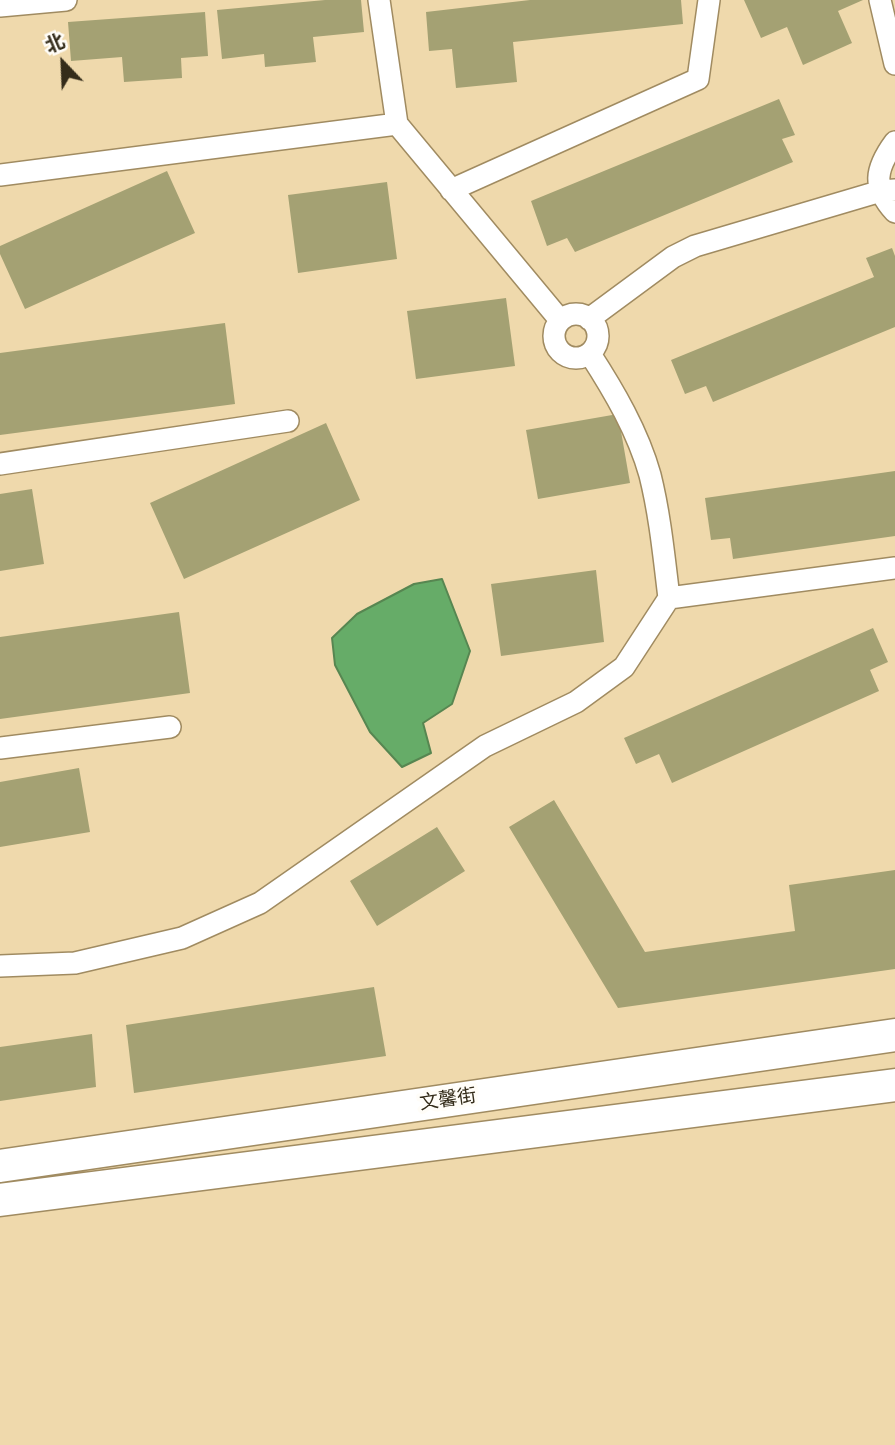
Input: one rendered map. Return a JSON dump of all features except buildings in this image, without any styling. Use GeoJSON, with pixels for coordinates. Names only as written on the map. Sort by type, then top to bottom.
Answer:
{"type":"FeatureCollection","features":[{"type":"Feature","properties":{"kind":"main road","name":"文馨街"},"geometry":{"type":"LineString","coordinates":[[0,1166],[895,1035]]}},
{"type":"Feature","properties":{"kind":"main road"},"geometry":{"type":"LineString","coordinates":[[0,1200],[895,1085]]}},
{"type":"Feature","properties":{"kind":"street"},"geometry":{"type":"LineString","coordinates":[[0,6],[66,0]]}},
{"type":"Feature","properties":{"kind":"street"},"geometry":{"type":"LineString","coordinates":[[379,0],[397,124],[560,320]]}},
{"type":"Feature","properties":{"kind":"street"},"geometry":{"type":"LineString","coordinates":[[451,190],[698,79],[709,0]]}},
{"type":"Feature","properties":{"kind":"street"},"geometry":{"type":"LineString","coordinates":[[880,0],[895,64]]}},
{"type":"Feature","properties":{"kind":"street"},"geometry":{"type":"LineString","coordinates":[[0,175],[397,124]]}},
{"type":"Feature","properties":{"kind":"street"},"geometry":{"type":"LineString","coordinates":[[888,191],[878,179],[879,171],[895,142]]}},
{"type":"Feature","properties":{"kind":"street"},"geometry":{"type":"LineString","coordinates":[[888,191],[884,199],[895,212]]}},
{"type":"Feature","properties":{"kind":"street"},"geometry":{"type":"LineString","coordinates":[[589,319],[673,257],[695,246],[888,191]]}},
{"type":"Feature","properties":{"kind":"street"},"geometry":{"type":"LineString","coordinates":[[573,314],[589,319],[598,335],[590,354],[576,358],[562,354],[554,341],[556,326],[560,320],[573,314]]}},
{"type":"Feature","properties":{"kind":"street"},"geometry":{"type":"LineString","coordinates":[[0,966],[75,964],[182,938],[260,903],[485,746],[576,702],[624,667],[670,598],[658,509],[649,472],[621,407],[590,354]]}},
{"type":"Feature","properties":{"kind":"street"},"geometry":{"type":"LineString","coordinates":[[0,464],[288,421]]}},
{"type":"Feature","properties":{"kind":"street"},"geometry":{"type":"LineString","coordinates":[[670,598],[895,568]]}},
{"type":"Feature","properties":{"kind":"street"},"geometry":{"type":"LineString","coordinates":[[0,748],[170,727]]}},
{"type":"Feature","properties":{"kind":"shaded area"},"geometry":{"type":"Polygon","coordinates":[[[442,579],[470,651],[452,704],[423,723],[431,753],[402,767],[370,732],[335,665],[332,638],[357,614],[414,584],[442,579]]]}}]}
